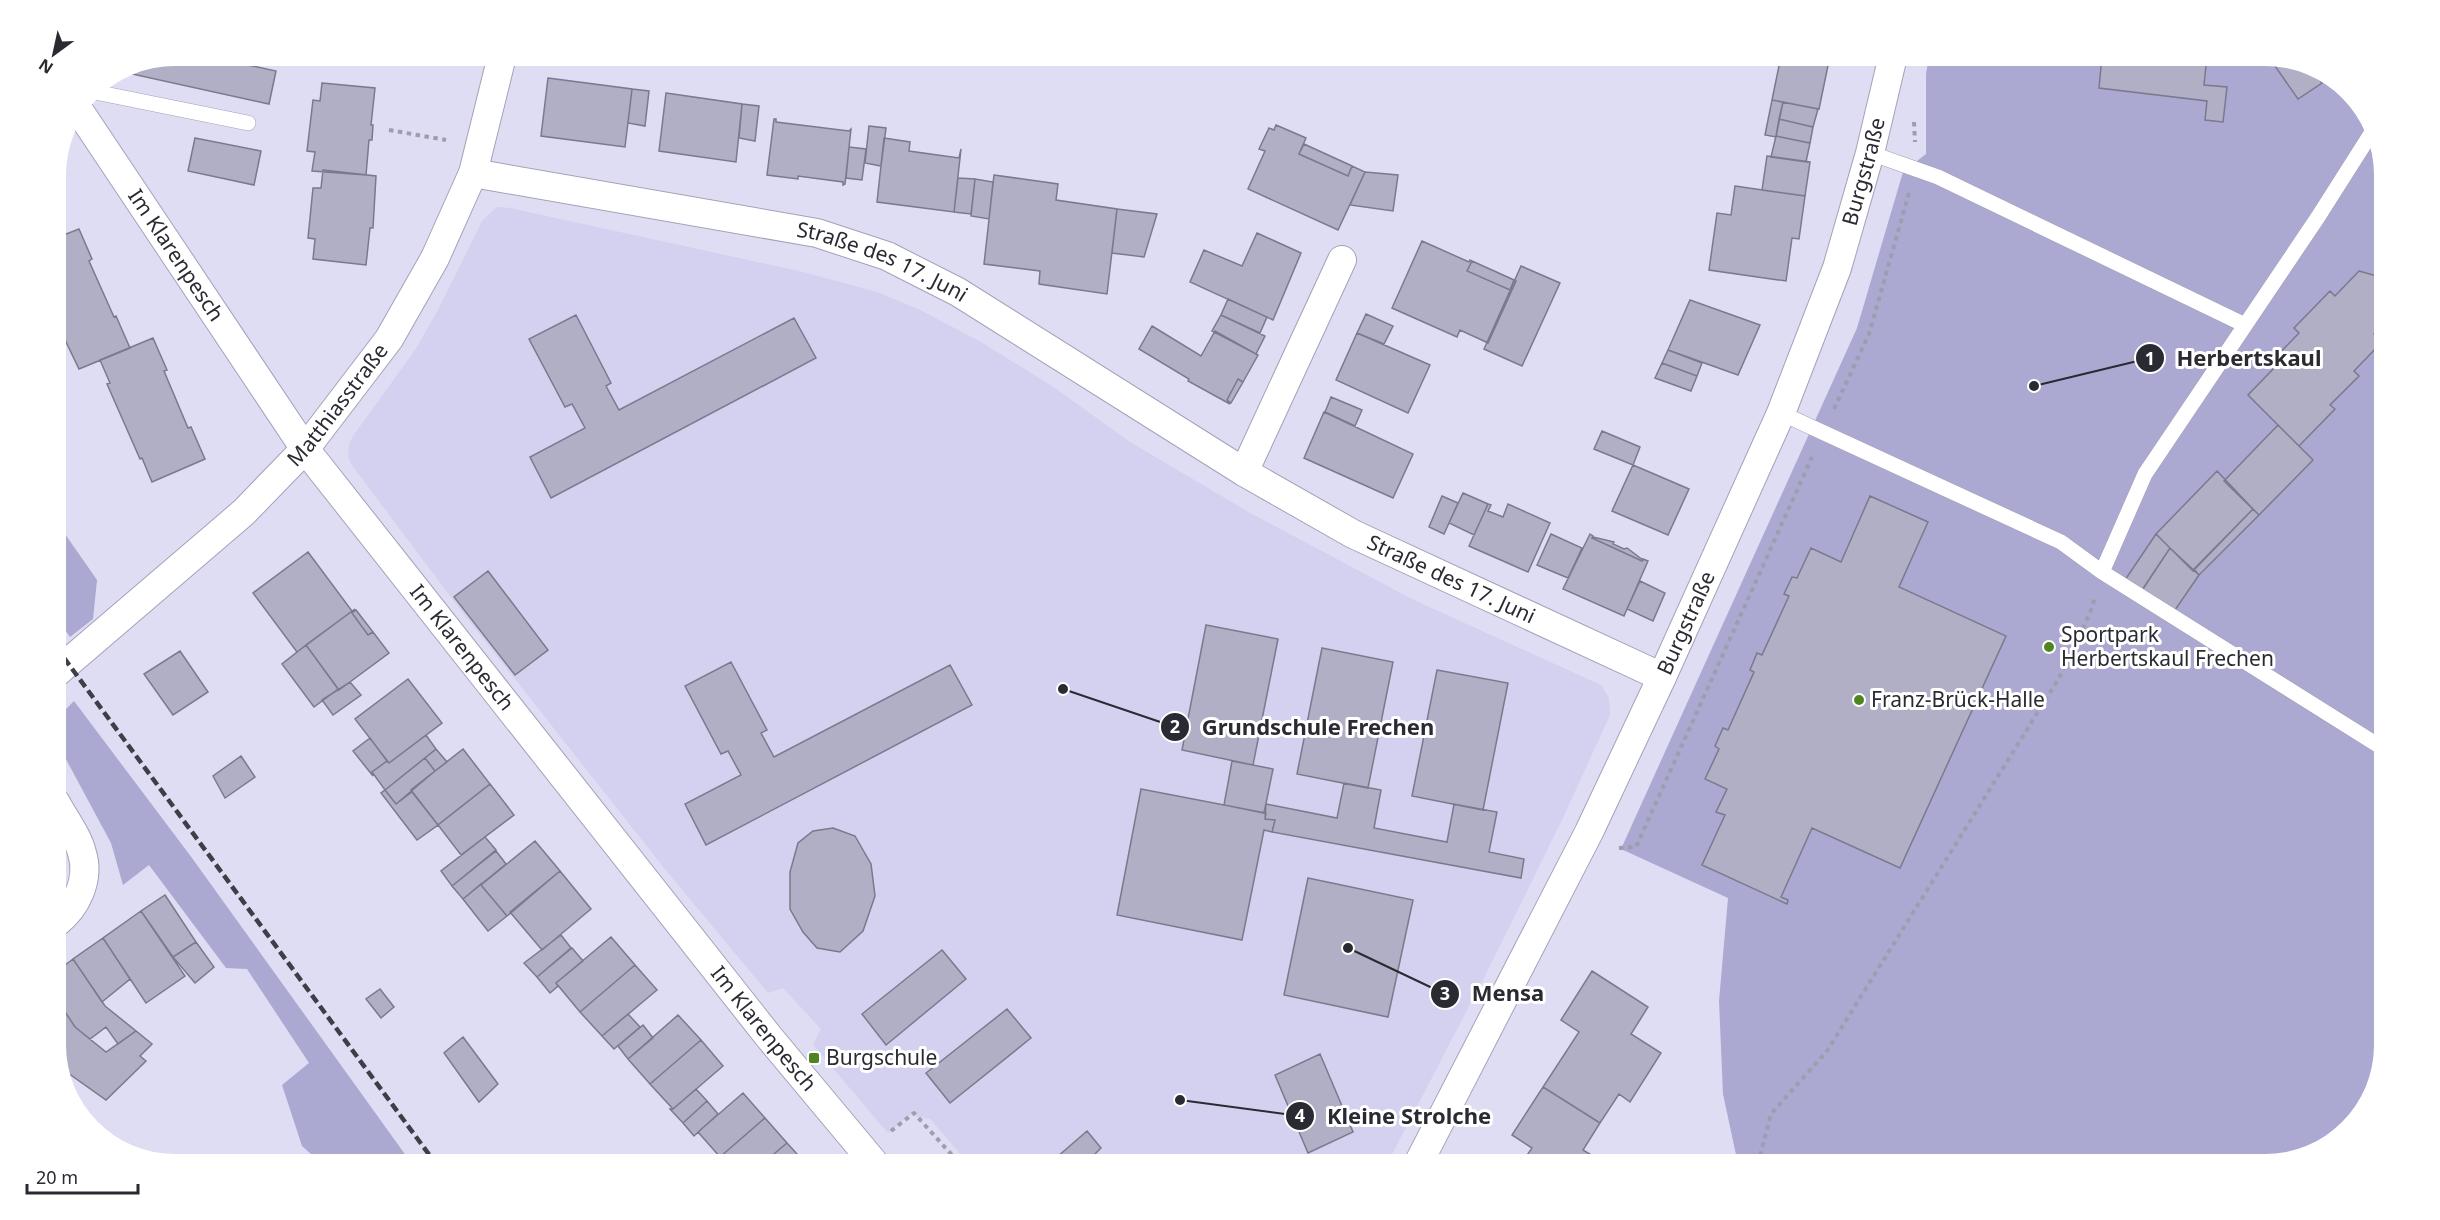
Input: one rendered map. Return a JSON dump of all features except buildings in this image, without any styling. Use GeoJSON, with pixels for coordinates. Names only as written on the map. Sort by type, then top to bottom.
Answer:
{"type":"FeatureCollection","features":[{"type":"Feature","properties":{"kind":"street","name":"Matthiasstraße"},"geometry":{"type":"LineString","coordinates":[[66,664],[244,512],[305,449],[389,339],[435,258],[472,173],[499,66]]}},
{"type":"Feature","properties":{"kind":"street","name":"Burgstraße"},"geometry":{"type":"LineString","coordinates":[[1423,1154],[1589,832],[1781,413],[1837,268],[1870,153],[1891,66]]}},
{"type":"Feature","properties":{"kind":"street","name":"Im Klarenpesch"},"geometry":{"type":"LineString","coordinates":[[83,117],[305,449],[769,1037],[867,1154]]}},
{"type":"Feature","properties":{"kind":"street","name":"Straße des 17. Juni"},"geometry":{"type":"LineString","coordinates":[[472,173],[817,232],[887,256],[958,292],[1244,472],[1353,534],[1662,677]]}},
{"type":"Feature","properties":{"kind":"street"},"geometry":{"type":"LineString","coordinates":[[1244,472],[1342,260]]}},
{"type":"Feature","properties":{"kind":"street"},"geometry":{"type":"LineString","coordinates":[[66,821],[82,851],[85,871],[80,893],[66,914]]}},
{"type":"Feature","properties":{"kind":"lane"},"geometry":{"type":"LineString","coordinates":[[102,94],[248,123]]}},
{"type":"Feature","properties":{"kind":"lane"},"geometry":{"type":"LineString","coordinates":[[2102,572],[2145,474],[2318,217],[2368,139]]}},
{"type":"Feature","properties":{"kind":"lane"},"geometry":{"type":"LineString","coordinates":[[1870,153],[1938,177],[2245,325]]}},
{"type":"Feature","properties":{"kind":"lane"},"geometry":{"type":"LineString","coordinates":[[1781,413],[2061,542],[2102,572],[2374,743]]}},
{"type":"Feature","properties":{"kind":"path"},"geometry":{"type":"LineString","coordinates":[[389,130],[479,145]]}},
{"type":"Feature","properties":{"kind":"path"},"geometry":{"type":"LineString","coordinates":[[1761,1154],[1771,1114],[1827,1051],[2053,688],[2090,613],[2102,572]]}},
{"type":"Feature","properties":{"kind":"shaded area","name":"Sportpark Herbertskaul Frechen"},"geometry":{"type":"Polygon","coordinates":[[[1927,66],[2272,66],[2286,68],[2313,77],[2337,93],[2356,114],[2368,140],[2374,168],[2374,1045],[2368,1080],[2356,1106],[2326,1136],[2300,1148],[2265,1154],[1736,1154],[1723,1094],[1719,1001],[1728,898],[1621,849],[1857,328],[1903,172],[1926,154],[1927,66]]]}},
{"type":"Feature","properties":{"kind":"shaded area"},"geometry":{"type":"Polygon","coordinates":[[[497,207],[510,208],[803,272],[877,292],[920,310],[981,342],[1052,386],[1130,442],[1252,514],[1414,600],[1601,685],[1609,698],[1610,715],[1562,820],[1489,968],[1392,1154],[960,1154],[930,1119],[909,1115],[888,1133],[813,1045],[821,1029],[783,988],[768,993],[664,868],[459,608],[351,464],[348,456],[349,444],[353,436],[415,350],[438,310],[482,221],[497,207]]]}},
{"type":"Feature","properties":{"kind":"shaded area"},"geometry":{"type":"Polygon","coordinates":[[[66,535],[97,580],[93,619],[70,637],[66,631],[66,535]]]}},
{"type":"Feature","properties":{"kind":"shaded area"},"geometry":{"type":"Polygon","coordinates":[[[74,701],[192,858],[405,1154],[311,1154],[302,1146],[282,1085],[309,1063],[247,969],[226,968],[149,865],[123,885],[111,843],[66,759],[66,709],[74,701]]]}},
{"type":"Feature","properties":{"kind":"railway"},"geometry":{"type":"LineString","coordinates":[[66,661],[429,1154]]}},
{"type":"Feature","properties":{"kind":"place","name":"Herbertskaul"},"geometry":{"type":"Point","coordinates":[2034,386]}},
{"type":"Feature","properties":{"kind":"place","name":"Sportpark Herbertskaul Frechen"},"geometry":{"type":"Point","coordinates":[2049,647]}},
{"type":"Feature","properties":{"kind":"place","name":"Grundschule Frechen"},"geometry":{"type":"Point","coordinates":[1063,689]}},
{"type":"Feature","properties":{"kind":"place","name":"Franz-Brück-Halle"},"geometry":{"type":"Point","coordinates":[1859,700]}},
{"type":"Feature","properties":{"kind":"place","name":"Mensa"},"geometry":{"type":"Point","coordinates":[1348,948]}},
{"type":"Feature","properties":{"kind":"place","name":"Burgschule"},"geometry":{"type":"Point","coordinates":[814,1058]}},
{"type":"Feature","properties":{"kind":"place","name":"Kleine Strolche"},"geometry":{"type":"Point","coordinates":[1180,1100]}}]}
